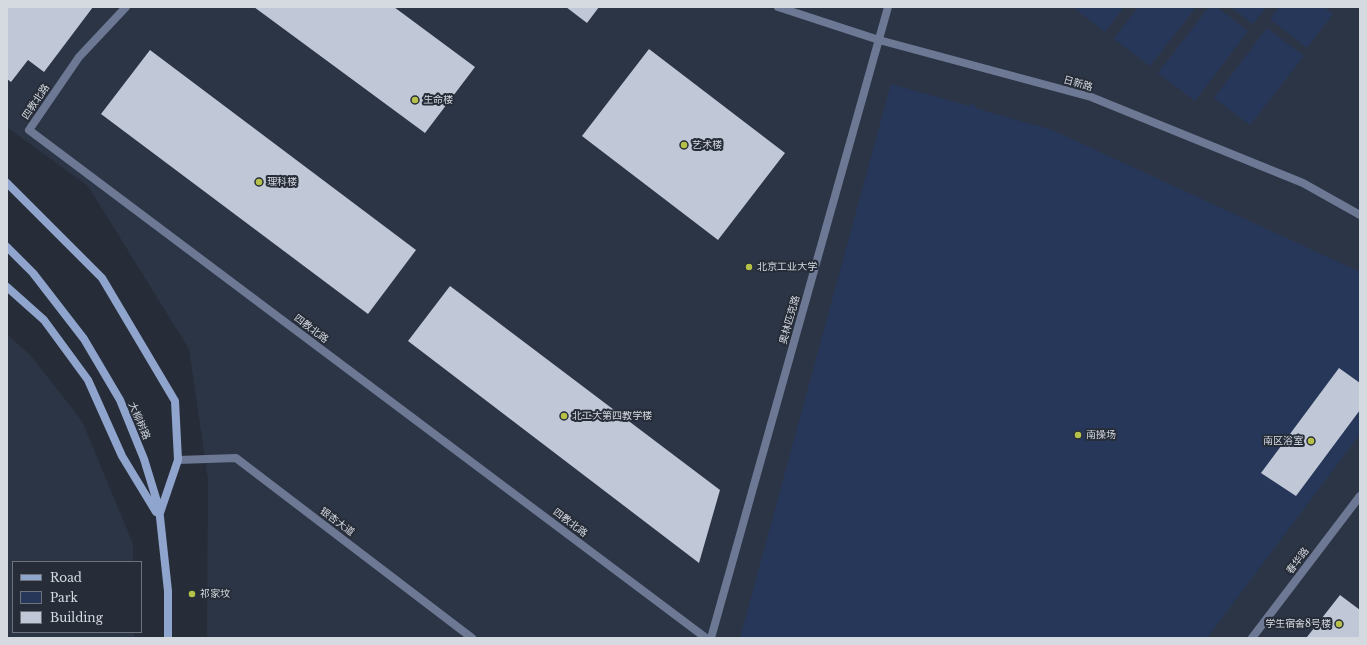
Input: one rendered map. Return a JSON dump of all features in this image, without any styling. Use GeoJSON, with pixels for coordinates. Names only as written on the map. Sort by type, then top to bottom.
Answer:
{"type":"FeatureCollection","features":[{"type":"Feature","properties":{"kind":"street","name":"四教北路"},"geometry":{"type":"LineString","coordinates":[[126,7],[79,57],[29,130],[706,638]]}},
{"type":"Feature","properties":{"kind":"street","name":"日新路"},"geometry":{"type":"LineString","coordinates":[[778,7],[880,40],[1091,97],[1303,183],[1360,215]]}},
{"type":"Feature","properties":{"kind":"street","name":"奥林匹克路"},"geometry":{"type":"LineString","coordinates":[[711,638],[880,40],[888,7]]}},
{"type":"Feature","properties":{"kind":"street"},"geometry":{"type":"LineString","coordinates":[[7,183],[102,278],[174,401],[178,460],[159,516]]}},
{"type":"Feature","properties":{"kind":"street","name":"大柳树路"},"geometry":{"type":"LineString","coordinates":[[7,247],[34,273],[84,339],[120,400],[144,459],[159,508],[168,591],[168,638]]}},
{"type":"Feature","properties":{"kind":"street"},"geometry":{"type":"LineString","coordinates":[[7,287],[44,320],[88,380],[122,456],[159,516]]}},
{"type":"Feature","properties":{"kind":"street","name":"银杏大道"},"geometry":{"type":"LineString","coordinates":[[178,460],[236,458],[472,638]]}},
{"type":"Feature","properties":{"kind":"street","name":"春华路"},"geometry":{"type":"LineString","coordinates":[[1252,638],[1360,496]]}},
{"type":"Feature","properties":{"kind":"shaded area","name":"北京工业大学"},"geometry":{"type":"Polygon","coordinates":[[[7,7],[1360,7],[1360,638],[207,638],[208,479],[189,349],[88,186],[7,127],[7,7]]]}},
{"type":"Feature","properties":{"kind":"shaded area"},"geometry":{"type":"Polygon","coordinates":[[[7,334],[31,356],[82,421],[133,544],[133,561],[12,561],[12,633],[134,633],[134,638],[7,638],[7,334]]]}},
{"type":"Feature","properties":{"kind":"green space"},"geometry":{"type":"Polygon","coordinates":[[[1073,7],[1124,7],[1105,32],[1073,7]]]}},
{"type":"Feature","properties":{"kind":"green space"},"geometry":{"type":"Polygon","coordinates":[[[1138,7],[1196,7],[1150,66],[1114,39],[1138,7]]]}},
{"type":"Feature","properties":{"kind":"green space"},"geometry":{"type":"Polygon","coordinates":[[[1209,7],[1217,7],[1248,31],[1195,101],[1158,73],[1209,7]]]}},
{"type":"Feature","properties":{"kind":"green space"},"geometry":{"type":"Polygon","coordinates":[[[1231,7],[1266,7],[1253,24],[1231,7]]]}},
{"type":"Feature","properties":{"kind":"green space"},"geometry":{"type":"Polygon","coordinates":[[[1279,7],[1324,7],[1333,14],[1307,48],[1270,19],[1279,7]]]}},
{"type":"Feature","properties":{"kind":"green space"},"geometry":{"type":"Polygon","coordinates":[[[1267,28],[1304,56],[1250,125],[1214,98],[1267,28]]]}},
{"type":"Feature","properties":{"kind":"green space"},"geometry":{"type":"Polygon","coordinates":[[[891,84],[969,106],[971,103],[978,109],[1052,130],[1360,272],[1360,434],[1207,638],[740,638],[891,84]]]}},
{"type":"Feature","properties":{"kind":"building"},"geometry":{"type":"Polygon","coordinates":[[[7,7],[93,7],[44,72],[28,60],[11,82],[7,79],[7,7]]]}},
{"type":"Feature","properties":{"kind":"building","name":"生命楼"},"geometry":{"type":"Polygon","coordinates":[[[254,7],[394,7],[475,67],[425,133],[254,7]]]}},
{"type":"Feature","properties":{"kind":"building"},"geometry":{"type":"Polygon","coordinates":[[[566,7],[599,7],[587,23],[566,7]]]}},
{"type":"Feature","properties":{"kind":"building","name":"艺术楼"},"geometry":{"type":"Polygon","coordinates":[[[649,49],[785,153],[718,240],[582,136],[649,49]]]}},
{"type":"Feature","properties":{"kind":"building","name":"理科楼"},"geometry":{"type":"Polygon","coordinates":[[[150,50],[416,250],[368,314],[101,114],[150,50]]]}},
{"type":"Feature","properties":{"kind":"building","name":"北工大第四教学楼"},"geometry":{"type":"Polygon","coordinates":[[[450,286],[720,490],[699,563],[408,341],[450,286]]]}},
{"type":"Feature","properties":{"kind":"building","name":"南区浴室"},"geometry":{"type":"Polygon","coordinates":[[[1339,368],[1360,383],[1360,410],[1296,496],[1261,473],[1339,368]]]}},
{"type":"Feature","properties":{"kind":"building","name":"学生宿舍8号楼"},"geometry":{"type":"Polygon","coordinates":[[[1340,595],[1360,610],[1360,638],[1308,638],[1307,637],[1340,595]]]}},
{"type":"Feature","properties":{"kind":"place","name":"生命楼"},"geometry":{"type":"Point","coordinates":[415,100]}},
{"type":"Feature","properties":{"kind":"place","name":"艺术楼"},"geometry":{"type":"Point","coordinates":[684,145]}},
{"type":"Feature","properties":{"kind":"place","name":"理科楼"},"geometry":{"type":"Point","coordinates":[259,182]}},
{"type":"Feature","properties":{"kind":"place","name":"北京工业大学"},"geometry":{"type":"Point","coordinates":[749,267]}},
{"type":"Feature","properties":{"kind":"place","name":"北工大第四教学楼"},"geometry":{"type":"Point","coordinates":[564,416]}},
{"type":"Feature","properties":{"kind":"place","name":"南操场"},"geometry":{"type":"Point","coordinates":[1078,435]}},
{"type":"Feature","properties":{"kind":"place","name":"南区浴室"},"geometry":{"type":"Point","coordinates":[1311,441]}},
{"type":"Feature","properties":{"kind":"place","name":"祁家坟"},"geometry":{"type":"Point","coordinates":[192,594]}},
{"type":"Feature","properties":{"kind":"place","name":"学生宿舍8号楼"},"geometry":{"type":"Point","coordinates":[1339,624]}}]}
